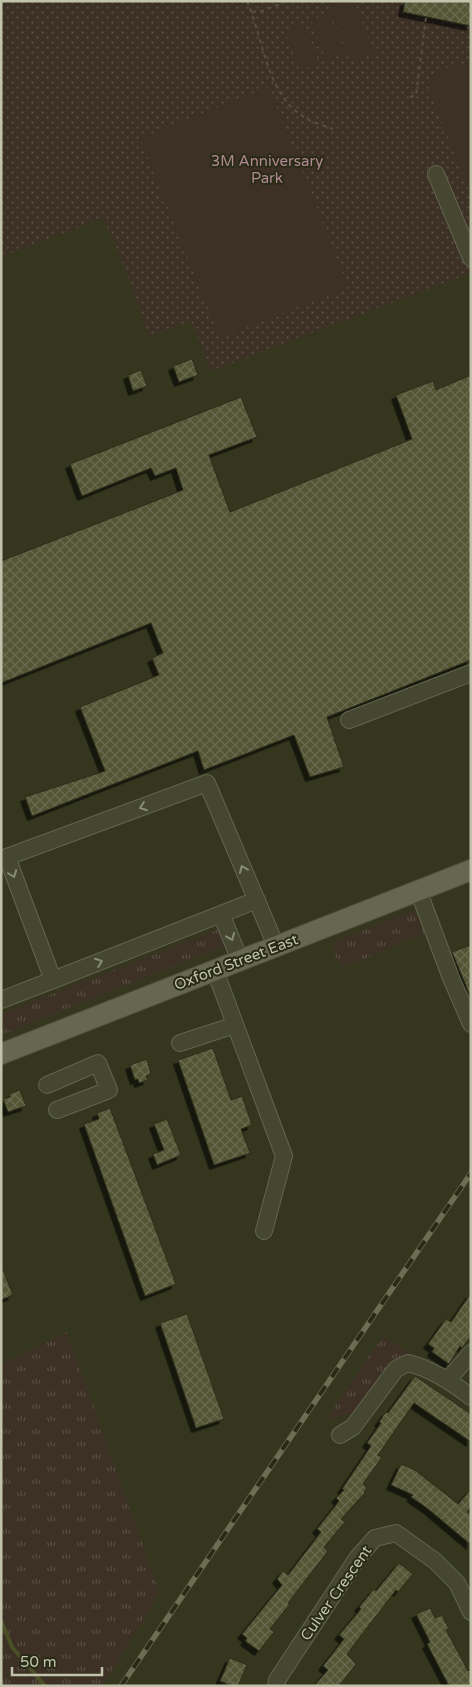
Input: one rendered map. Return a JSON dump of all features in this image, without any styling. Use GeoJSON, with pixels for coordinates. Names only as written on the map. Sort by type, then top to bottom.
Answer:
{"type":"FeatureCollection","features":[{"type":"Feature","properties":{"kind":"main road","name":"Oxford Street East"},"geometry":{"type":"LineString","coordinates":[[1,1054],[471,870]]}},
{"type":"Feature","properties":{"kind":"street"},"geometry":{"type":"LineString","coordinates":[[436,174],[471,258]]}},
{"type":"Feature","properties":{"kind":"street"},"geometry":{"type":"LineString","coordinates":[[349,720],[471,673]]}},
{"type":"Feature","properties":{"kind":"street"},"geometry":{"type":"LineString","coordinates":[[53,980],[7,857],[207,783],[276,946]]}},
{"type":"Feature","properties":{"kind":"street"},"geometry":{"type":"LineString","coordinates":[[418,890],[451,978],[471,1024]]}},
{"type":"Feature","properties":{"kind":"street"},"geometry":{"type":"LineString","coordinates":[[1,1000],[256,900]]}},
{"type":"Feature","properties":{"kind":"street"},"geometry":{"type":"LineString","coordinates":[[221,914],[240,960]]}},
{"type":"Feature","properties":{"kind":"street"},"geometry":{"type":"LineString","coordinates":[[214,970],[284,1156],[264,1231]]}},
{"type":"Feature","properties":{"kind":"street"},"geometry":{"type":"LineString","coordinates":[[180,1043],[235,1025]]}},
{"type":"Feature","properties":{"kind":"street"},"geometry":{"type":"LineString","coordinates":[[46,1085],[98,1064],[109,1090],[57,1110]]}},
{"type":"Feature","properties":{"kind":"street"},"geometry":{"type":"LineString","coordinates":[[448,1380],[471,1353]]}},
{"type":"Feature","properties":{"kind":"street"},"geometry":{"type":"LineString","coordinates":[[340,1435],[353,1427],[396,1369],[408,1363],[423,1367],[448,1380],[471,1397]]}},
{"type":"Feature","properties":{"kind":"street","name":"Culver Crescent"},"geometry":{"type":"LineString","coordinates":[[276,1686],[277,1680],[358,1557],[375,1538],[396,1533],[436,1561],[457,1583],[471,1612]]}},
{"type":"Feature","properties":{"kind":"path"},"geometry":{"type":"LineString","coordinates":[[248,1],[275,84],[284,99],[301,116],[333,129]]}},
{"type":"Feature","properties":{"kind":"path"},"geometry":{"type":"LineString","coordinates":[[252,12],[262,11],[287,1]]}},
{"type":"Feature","properties":{"kind":"path"},"geometry":{"type":"LineString","coordinates":[[410,97],[416,95],[426,16]]}},
{"type":"Feature","properties":{"kind":"green space","name":"3M Anniversary Park"},"geometry":{"type":"Polygon","coordinates":[[[1,1],[471,1],[471,273],[211,371],[191,321],[149,337],[123,264],[103,218],[1,257],[1,1]]]}},
{"type":"Feature","properties":{"kind":"green space"},"geometry":{"type":"Polygon","coordinates":[[[335,1],[354,1],[374,53],[350,62],[328,4],[335,1]]]}},
{"type":"Feature","properties":{"kind":"green space"},"geometry":{"type":"Polygon","coordinates":[[[329,14],[344,53],[326,60],[311,20],[329,14]]]}},
{"type":"Feature","properties":{"kind":"green space"},"geometry":{"type":"Polygon","coordinates":[[[304,23],[319,63],[300,70],[285,31],[304,23]]]}},
{"type":"Feature","properties":{"kind":"green space"},"geometry":{"type":"Polygon","coordinates":[[[471,63],[471,195],[427,83],[450,66],[471,63]]]}},
{"type":"Feature","properties":{"kind":"green space"},"geometry":{"type":"Polygon","coordinates":[[[269,87],[348,287],[220,338],[140,138],[269,87]]]}},
{"type":"Feature","properties":{"kind":"green space"},"geometry":{"type":"Polygon","coordinates":[[[411,911],[421,920],[424,933],[343,968],[335,956],[333,948],[337,941],[411,911]]]}},
{"type":"Feature","properties":{"kind":"green space"},"geometry":{"type":"Polygon","coordinates":[[[219,929],[229,944],[1,1035],[1,1014],[219,929]]]}},
{"type":"Feature","properties":{"kind":"green space"},"geometry":{"type":"Polygon","coordinates":[[[67,1332],[160,1593],[103,1686],[1,1686],[1,1364],[67,1332]]]}},
{"type":"Feature","properties":{"kind":"green space"},"geometry":{"type":"Polygon","coordinates":[[[383,1336],[414,1356],[402,1358],[355,1414],[341,1415],[330,1420],[327,1418],[383,1336]]]}},
{"type":"Feature","properties":{"kind":"building"},"geometry":{"type":"Polygon","coordinates":[[[405,1],[471,1],[471,26],[403,12],[405,1]]]}},
{"type":"Feature","properties":{"kind":"building"},"geometry":{"type":"Polygon","coordinates":[[[192,359],[198,375],[179,382],[173,366],[192,359]]]}},
{"type":"Feature","properties":{"kind":"building"},"geometry":{"type":"Polygon","coordinates":[[[141,370],[147,386],[133,391],[128,375],[141,370]]]}},
{"type":"Feature","properties":{"kind":"building"},"geometry":{"type":"Polygon","coordinates":[[[471,375],[471,660],[327,717],[344,767],[310,777],[294,735],[204,770],[198,751],[32,816],[25,797],[105,771],[80,707],[159,675],[152,658],[163,653],[151,623],[1,683],[1,561],[183,490],[176,468],[155,476],[151,468],[82,496],[70,464],[241,397],[257,437],[209,455],[230,512],[412,439],[396,395],[433,381],[436,390],[471,375]]]}},
{"type":"Feature","properties":{"kind":"building"},"geometry":{"type":"Polygon","coordinates":[[[471,945],[471,998],[452,952],[471,945]]]}},
{"type":"Feature","properties":{"kind":"building"},"geometry":{"type":"Polygon","coordinates":[[[213,1048],[231,1100],[242,1096],[252,1125],[241,1129],[250,1153],[214,1165],[178,1060],[213,1048]]]}},
{"type":"Feature","properties":{"kind":"building"},"geometry":{"type":"Polygon","coordinates":[[[147,1059],[151,1074],[146,1076],[148,1080],[139,1083],[138,1079],[135,1080],[130,1065],[147,1059]]]}},
{"type":"Feature","properties":{"kind":"building"},"geometry":{"type":"Polygon","coordinates":[[[20,1090],[26,1106],[8,1112],[3,1099],[10,1097],[9,1094],[20,1090]]]}},
{"type":"Feature","properties":{"kind":"building"},"geometry":{"type":"Polygon","coordinates":[[[110,1108],[176,1284],[145,1296],[84,1124],[99,1119],[97,1113],[110,1108]]]}},
{"type":"Feature","properties":{"kind":"building"},"geometry":{"type":"Polygon","coordinates":[[[167,1119],[181,1155],[157,1165],[153,1154],[164,1150],[154,1124],[167,1119]]]}},
{"type":"Feature","properties":{"kind":"building"},"geometry":{"type":"Polygon","coordinates":[[[1,1265],[13,1295],[1,1300],[1,1265]]]}},
{"type":"Feature","properties":{"kind":"building"},"geometry":{"type":"Polygon","coordinates":[[[471,1293],[471,1336],[462,1348],[460,1346],[449,1364],[432,1352],[434,1348],[428,1344],[446,1319],[451,1322],[471,1293]]]}},
{"type":"Feature","properties":{"kind":"building"},"geometry":{"type":"Polygon","coordinates":[[[187,1314],[224,1419],[196,1428],[160,1323],[187,1314]]]}},
{"type":"Feature","properties":{"kind":"building"},"geometry":{"type":"Polygon","coordinates":[[[415,1376],[471,1414],[471,1442],[414,1403],[378,1455],[382,1457],[363,1484],[367,1488],[365,1493],[341,1519],[345,1522],[324,1547],[328,1551],[270,1629],[274,1632],[259,1651],[245,1641],[247,1638],[242,1634],[282,1585],[277,1579],[283,1571],[288,1575],[321,1532],[317,1529],[339,1501],[336,1498],[344,1490],[342,1489],[371,1446],[367,1443],[381,1423],[379,1422],[386,1412],[388,1413],[415,1376]]]}},
{"type":"Feature","properties":{"kind":"building"},"geometry":{"type":"Polygon","coordinates":[[[401,1464],[415,1470],[458,1504],[471,1489],[471,1507],[467,1512],[471,1515],[471,1545],[411,1497],[413,1495],[391,1485],[401,1464]]]}},
{"type":"Feature","properties":{"kind":"building"},"geometry":{"type":"Polygon","coordinates":[[[399,1563],[413,1574],[398,1592],[396,1590],[347,1654],[356,1664],[339,1686],[314,1686],[328,1670],[323,1666],[344,1639],[339,1635],[361,1609],[359,1607],[374,1589],[376,1591],[399,1563]]]}},
{"type":"Feature","properties":{"kind":"building"},"geometry":{"type":"Polygon","coordinates":[[[430,1608],[435,1618],[442,1615],[449,1629],[446,1630],[468,1671],[471,1670],[471,1686],[449,1686],[427,1644],[430,1642],[416,1614],[430,1608]]]}},
{"type":"Feature","properties":{"kind":"building"},"geometry":{"type":"Polygon","coordinates":[[[230,1658],[247,1665],[238,1686],[232,1686],[220,1681],[230,1658]]]}},
{"type":"Feature","properties":{"kind":"waterway"},"geometry":{"type":"LineString","coordinates":[[1,1620],[12,1647],[45,1686]]}},
{"type":"Feature","properties":{"kind":"railway"},"geometry":{"type":"LineString","coordinates":[[121,1686],[471,1173]]}}]}
